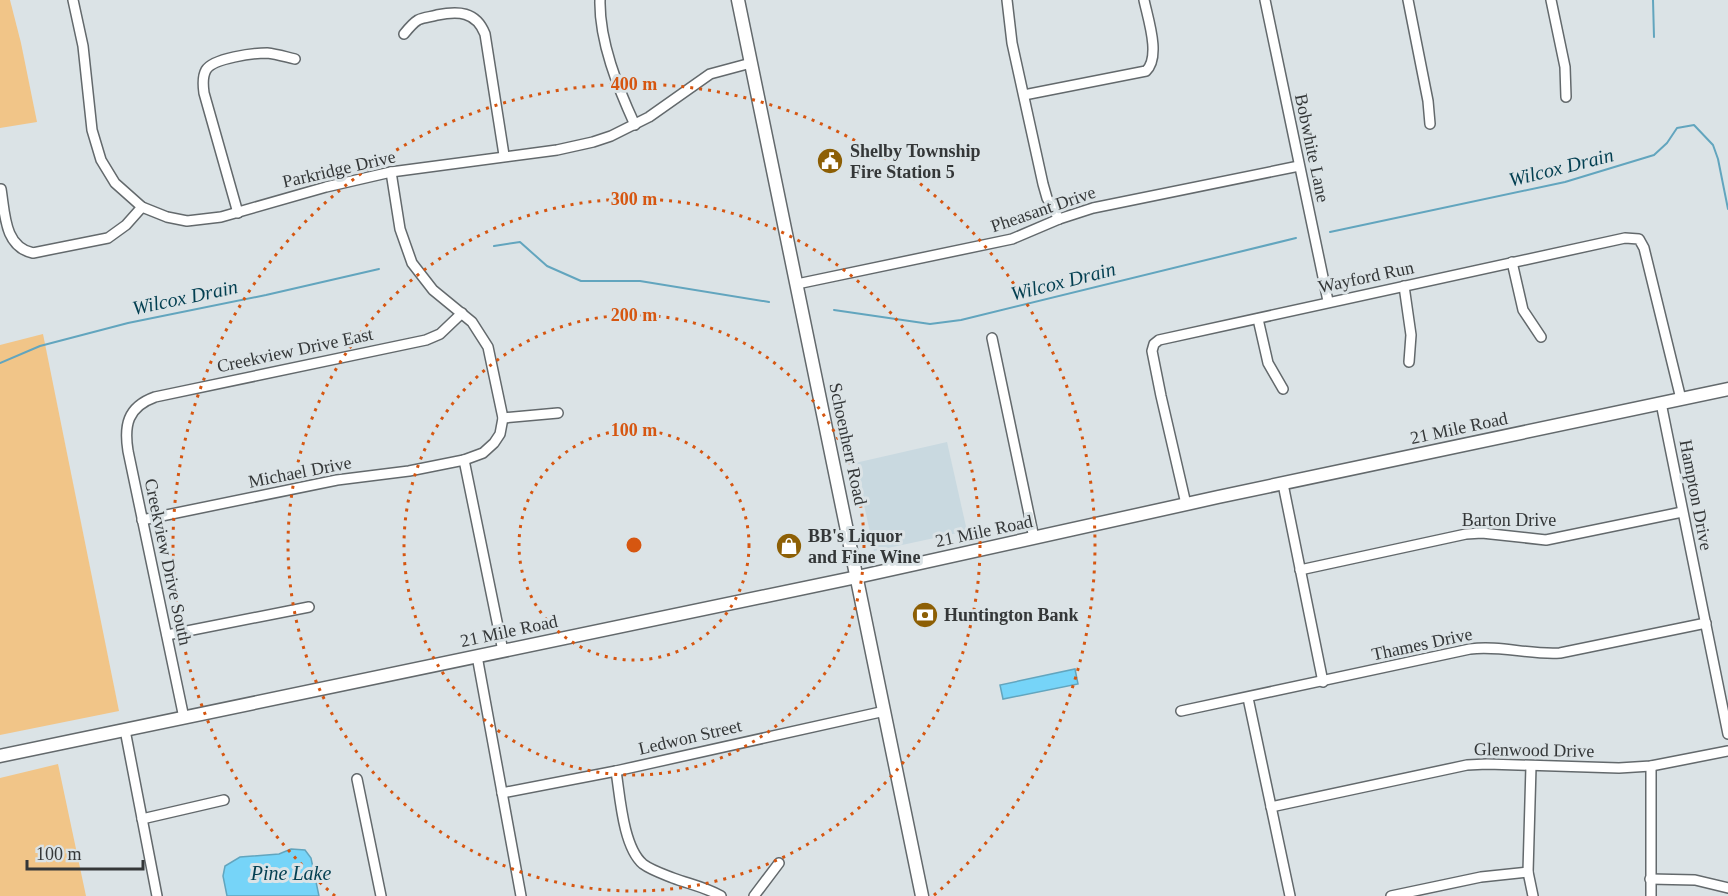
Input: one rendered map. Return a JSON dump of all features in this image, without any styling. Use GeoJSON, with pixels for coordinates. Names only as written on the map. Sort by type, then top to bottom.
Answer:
{"type":"FeatureCollection","features":[{"type":"Feature","properties":{"kind":"street","name":"Parkridge Drive"},"geometry":{"type":"LineString","coordinates":[[74,0],[83,45],[94,143],[101,160],[115,183],[142,207],[166,217],[187,221],[208,220],[326,187],[391,172],[504,155],[557,150],[593,142],[650,117],[704,77],[751,63]]}},
{"type":"Feature","properties":{"kind":"street"},"geometry":{"type":"LineString","coordinates":[[600,0],[604,36],[614,77],[634,125]]}},
{"type":"Feature","properties":{"kind":"street","name":"Schoenherr Road"},"geometry":{"type":"LineString","coordinates":[[738,0],[922,896]]}},
{"type":"Feature","properties":{"kind":"street"},"geometry":{"type":"LineString","coordinates":[[1006,0],[1011,34],[1043,184],[1047,198],[1059,219]]}},
{"type":"Feature","properties":{"kind":"street"},"geometry":{"type":"LineString","coordinates":[[1024,95],[1141,72],[1151,65],[1153,50],[1144,0]]}},
{"type":"Feature","properties":{"kind":"street","name":"Bobwhite Lane"},"geometry":{"type":"LineString","coordinates":[[1265,0],[1328,301]]}},
{"type":"Feature","properties":{"kind":"street"},"geometry":{"type":"LineString","coordinates":[[1408,0],[1428,101],[1430,123]]}},
{"type":"Feature","properties":{"kind":"street"},"geometry":{"type":"LineString","coordinates":[[1551,0],[1564,68],[1566,97]]}},
{"type":"Feature","properties":{"kind":"street"},"geometry":{"type":"LineString","coordinates":[[404,34],[418,21],[455,12],[468,14],[480,23],[485,34],[504,155]]}},
{"type":"Feature","properties":{"kind":"street"},"geometry":{"type":"LineString","coordinates":[[237,213],[204,93],[204,74],[206,69],[216,62],[255,54],[272,54],[295,59]]}},
{"type":"Feature","properties":{"kind":"street","name":"Pheasant Drive"},"geometry":{"type":"LineString","coordinates":[[797,284],[1012,239],[1059,219],[1093,208],[1299,166]]}},
{"type":"Feature","properties":{"kind":"street"},"geometry":{"type":"LineString","coordinates":[[391,172],[400,229],[412,263],[433,290],[462,313],[478,330],[488,347],[503,418],[558,414]]}},
{"type":"Feature","properties":{"kind":"street"},"geometry":{"type":"LineString","coordinates":[[1,189],[9,233],[22,249],[33,253],[108,237],[126,225],[142,207]]}},
{"type":"Feature","properties":{"kind":"street","name":"Wayford Run"},"geometry":{"type":"LineString","coordinates":[[1186,504],[1152,351],[1154,344],[1159,340],[1328,301],[1625,238],[1639,238],[1644,248],[1681,399]]}},
{"type":"Feature","properties":{"kind":"street"},"geometry":{"type":"LineString","coordinates":[[1512,262],[1523,310],[1541,337]]}},
{"type":"Feature","properties":{"kind":"street"},"geometry":{"type":"LineString","coordinates":[[1404,286],[1411,335],[1409,362]]}},
{"type":"Feature","properties":{"kind":"street","name":"Creekview Drive East"},"geometry":{"type":"LineString","coordinates":[[131,414],[141,404],[155,397],[426,340],[440,334],[462,313]]}},
{"type":"Feature","properties":{"kind":"street"},"geometry":{"type":"LineString","coordinates":[[1258,319],[1268,363],[1283,388]]}},
{"type":"Feature","properties":{"kind":"street"},"geometry":{"type":"LineString","coordinates":[[992,338],[1034,538]]}},
{"type":"Feature","properties":{"kind":"street","name":"21 Mile Road"},"geometry":{"type":"LineString","coordinates":[[0,756],[857,577],[1186,504],[1728,389]]}},
{"type":"Feature","properties":{"kind":"street","name":"Hampton Drive"},"geometry":{"type":"LineString","coordinates":[[1661,403],[1728,734]]}},
{"type":"Feature","properties":{"kind":"street","name":"Creekview Drive South"},"geometry":{"type":"LineString","coordinates":[[131,414],[126,437],[184,718]]}},
{"type":"Feature","properties":{"kind":"street","name":"Michael Drive"},"geometry":{"type":"LineString","coordinates":[[142,520],[337,480],[409,471],[464,460],[483,453],[494,443],[500,434],[503,418]]}},
{"type":"Feature","properties":{"kind":"street"},"geometry":{"type":"LineString","coordinates":[[464,460],[503,651]]}},
{"type":"Feature","properties":{"kind":"street"},"geometry":{"type":"LineString","coordinates":[[1283,484],[1323,682]]}},
{"type":"Feature","properties":{"kind":"street","name":"Barton Drive"},"geometry":{"type":"LineString","coordinates":[[1300,570],[1466,534],[1482,533],[1546,540],[1682,512]]}},
{"type":"Feature","properties":{"kind":"street"},"geometry":{"type":"LineString","coordinates":[[167,635],[309,607]]}},
{"type":"Feature","properties":{"kind":"street","name":"Thames Drive"},"geometry":{"type":"LineString","coordinates":[[1181,711],[1470,649],[1489,648],[1537,654],[1560,653],[1706,623]]}},
{"type":"Feature","properties":{"kind":"street"},"geometry":{"type":"LineString","coordinates":[[477,656],[520,896]]}},
{"type":"Feature","properties":{"kind":"street"},"geometry":{"type":"LineString","coordinates":[[1248,698],[1290,896]]}},
{"type":"Feature","properties":{"kind":"street","name":"Ledwon Street"},"geometry":{"type":"LineString","coordinates":[[502,793],[616,771],[885,711]]}},
{"type":"Feature","properties":{"kind":"street"},"geometry":{"type":"LineString","coordinates":[[125,730],[158,896]]}},
{"type":"Feature","properties":{"kind":"street","name":"Glenwood Drive"},"geometry":{"type":"LineString","coordinates":[[1271,807],[1444,768],[1487,764],[1601,768],[1651,766],[1728,751]]}},
{"type":"Feature","properties":{"kind":"street"},"geometry":{"type":"LineString","coordinates":[[1531,766],[1528,872],[1533,896]]}},
{"type":"Feature","properties":{"kind":"street"},"geometry":{"type":"LineString","coordinates":[[1651,766],[1651,896]]}},
{"type":"Feature","properties":{"kind":"street"},"geometry":{"type":"LineString","coordinates":[[616,771],[628,836],[636,856],[643,864],[660,873],[703,887],[721,896]]}},
{"type":"Feature","properties":{"kind":"street"},"geometry":{"type":"LineString","coordinates":[[357,779],[381,896]]}},
{"type":"Feature","properties":{"kind":"street"},"geometry":{"type":"LineString","coordinates":[[142,819],[224,800]]}},
{"type":"Feature","properties":{"kind":"street"},"geometry":{"type":"LineString","coordinates":[[754,896],[780,863]]}},
{"type":"Feature","properties":{"kind":"street"},"geometry":{"type":"LineString","coordinates":[[1391,896],[1481,877],[1528,872]]}},
{"type":"Feature","properties":{"kind":"street"},"geometry":{"type":"LineString","coordinates":[[1650,879],[1695,880],[1728,888]]}},
{"type":"Feature","properties":{"kind":"shaded area"},"geometry":{"type":"Polygon","coordinates":[[[0,0],[10,0],[37,122],[0,128],[0,0]]]}},
{"type":"Feature","properties":{"kind":"shaded area"},"geometry":{"type":"Polygon","coordinates":[[[43,334],[119,711],[0,735],[0,345],[43,334]]]}},
{"type":"Feature","properties":{"kind":"shaded area"},"geometry":{"type":"Polygon","coordinates":[[[947,442],[967,531],[874,551],[855,463],[947,442]]]}},
{"type":"Feature","properties":{"kind":"shaded area"},"geometry":{"type":"Polygon","coordinates":[[[58,764],[86,896],[0,896],[0,778],[58,764]]]}},
{"type":"Feature","properties":{"kind":"water"},"geometry":{"type":"Polygon","coordinates":[[[1075,669],[1078,684],[1003,699],[1000,685],[1075,669]]]}},
{"type":"Feature","properties":{"kind":"water","name":"Pine Lake"},"geometry":{"type":"Polygon","coordinates":[[[291,849],[305,850],[311,858],[319,896],[227,896],[223,876],[225,866],[240,857],[279,854],[291,849]]]}},
{"type":"Feature","properties":{"kind":"waterway"},"geometry":{"type":"LineString","coordinates":[[1653,0],[1654,37]]}},
{"type":"Feature","properties":{"kind":"waterway","name":"Wilcox Drain"},"geometry":{"type":"LineString","coordinates":[[1330,232],[1565,182],[1654,155],[1667,143],[1677,128],[1694,125],[1713,145],[1728,209]]}},
{"type":"Feature","properties":{"kind":"waterway","name":"Wilcox Drain"},"geometry":{"type":"LineString","coordinates":[[834,310],[930,324],[961,320],[1296,238]]}},
{"type":"Feature","properties":{"kind":"waterway","name":"Wilcox Drain"},"geometry":{"type":"LineString","coordinates":[[494,246],[520,242],[547,266],[581,281],[640,281],[769,302]]}},
{"type":"Feature","properties":{"kind":"waterway","name":"Wilcox Drain"},"geometry":{"type":"LineString","coordinates":[[0,363],[40,346],[128,323],[379,269]]}},
{"type":"Feature","properties":{"kind":"place","name":"Shelby Township Fire Station 5"},"geometry":{"type":"Point","coordinates":[830,161]}},
{"type":"Feature","properties":{"kind":"place","name":"BB's Liquor and Fine Wine"},"geometry":{"type":"Point","coordinates":[789,546]}},
{"type":"Feature","properties":{"kind":"place","name":"Huntington Bank"},"geometry":{"type":"Point","coordinates":[925,615]}}]}
